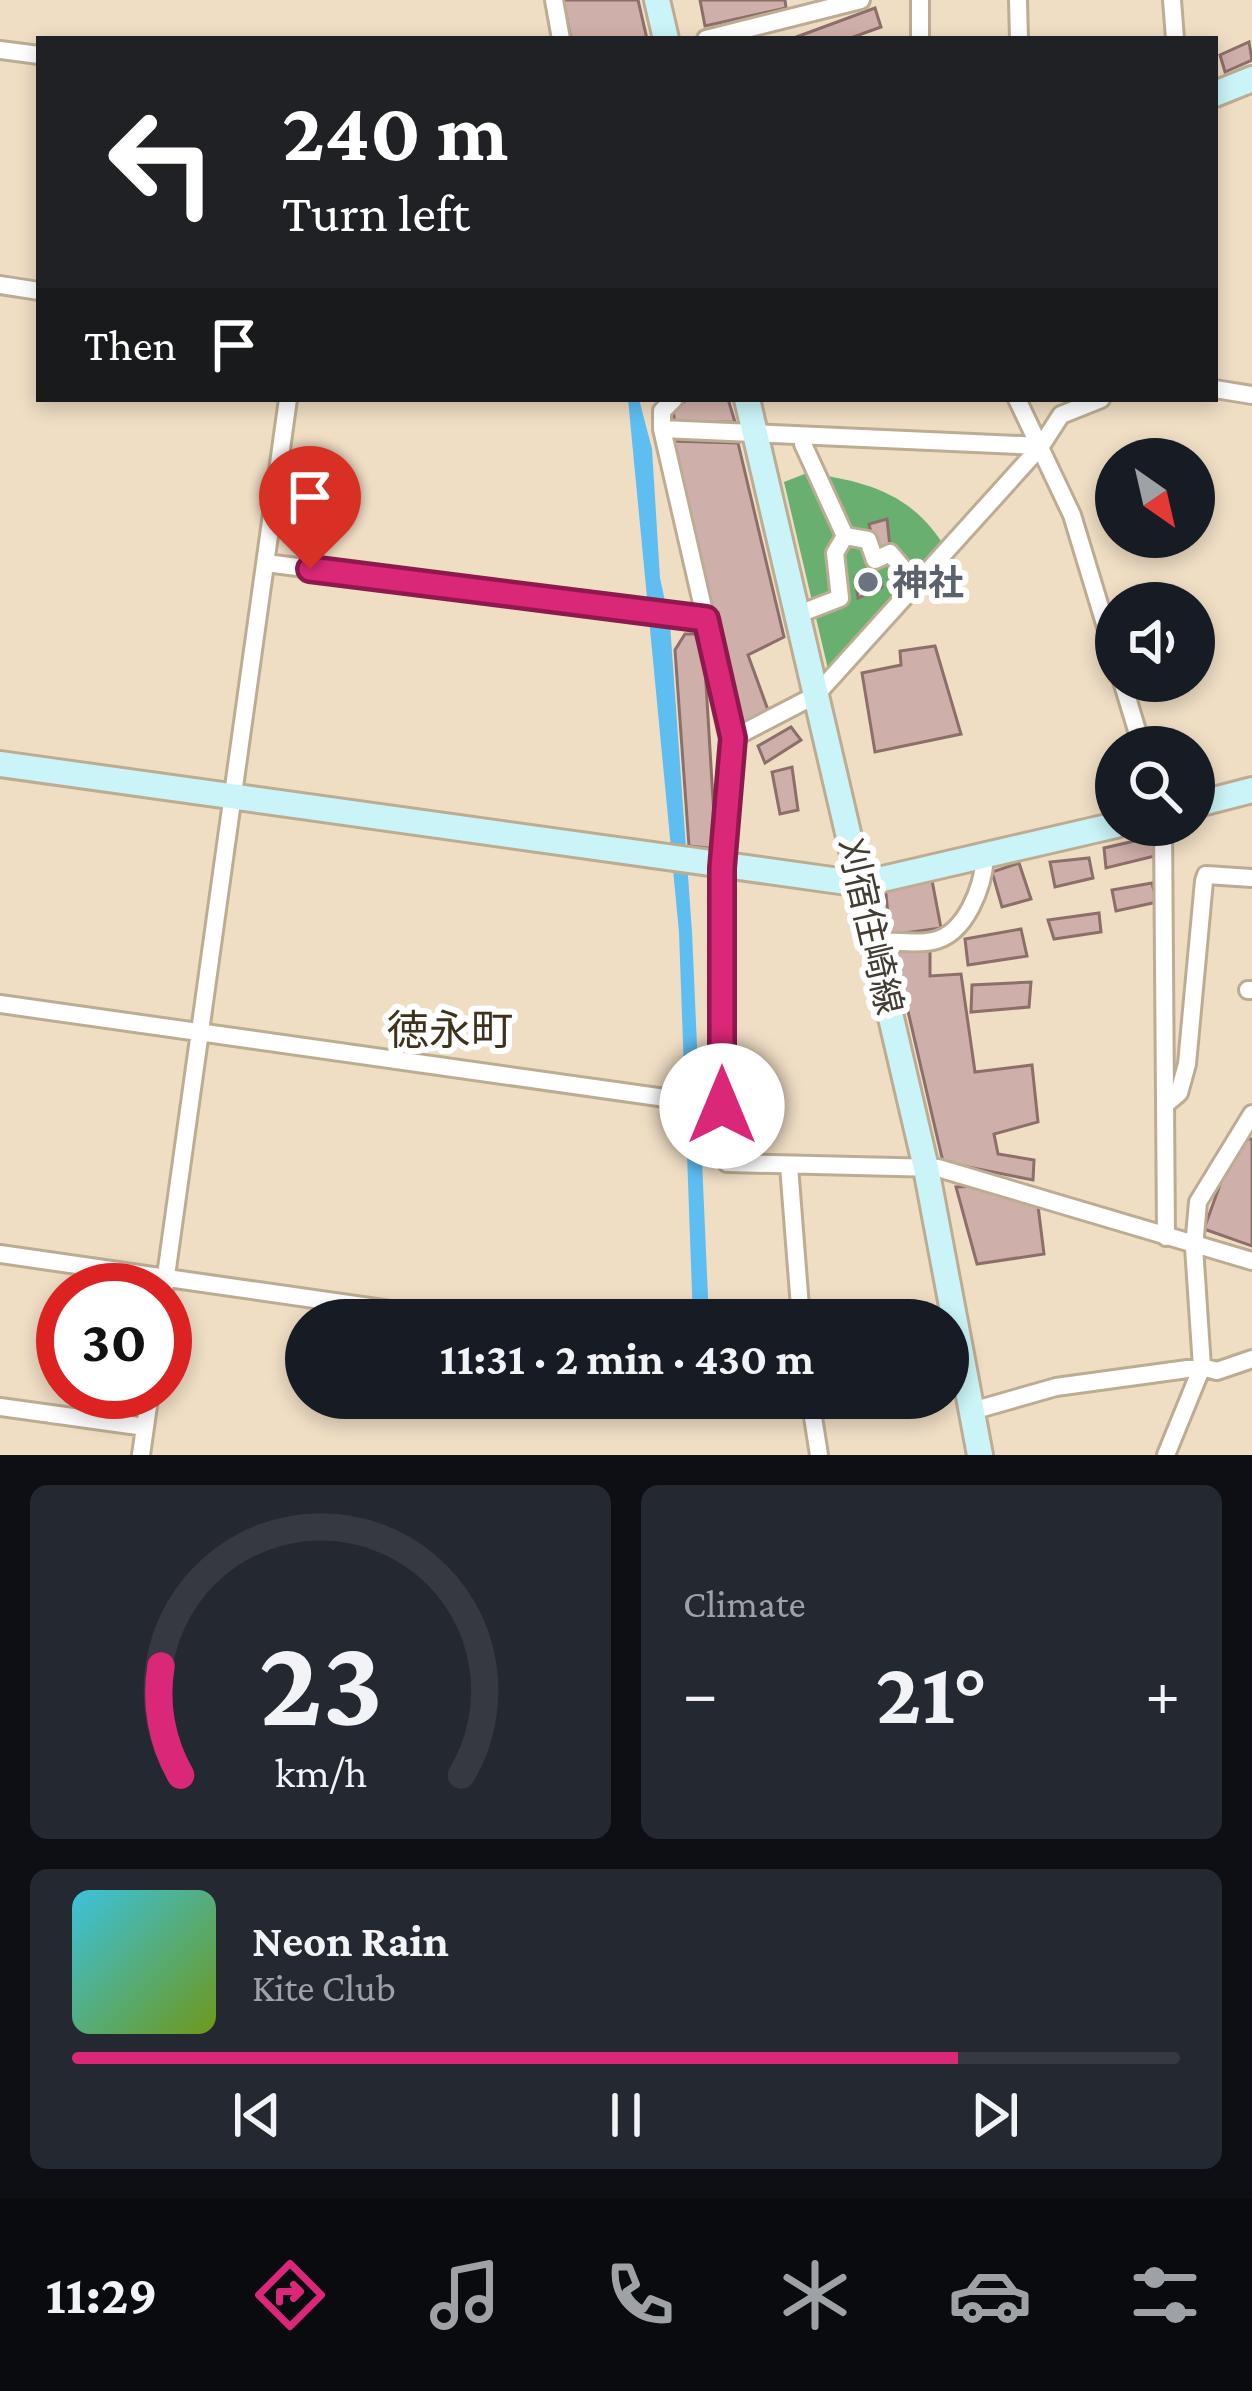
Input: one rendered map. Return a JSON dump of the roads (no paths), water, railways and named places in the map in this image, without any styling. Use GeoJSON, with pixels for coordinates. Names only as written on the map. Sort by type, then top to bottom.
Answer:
{"type":"FeatureCollection","features":[{"type":"Feature","properties":{"kind":"street"},"geometry":{"type":"LineString","coordinates":[[554,0],[560,36]]}},
{"type":"Feature","properties":{"kind":"street"},"geometry":{"type":"LineString","coordinates":[[657,0],[665,36]]}},
{"type":"Feature","properties":{"kind":"street"},"geometry":{"type":"LineString","coordinates":[[718,36],[861,0]]}},
{"type":"Feature","properties":{"kind":"street"},"geometry":{"type":"LineString","coordinates":[[920,0],[920,36]]}},
{"type":"Feature","properties":{"kind":"street"},"geometry":{"type":"LineString","coordinates":[[1018,0],[1019,36]]}},
{"type":"Feature","properties":{"kind":"street"},"geometry":{"type":"LineString","coordinates":[[1172,0],[1174,36]]}},
{"type":"Feature","properties":{"kind":"street"},"geometry":{"type":"LineString","coordinates":[[0,50],[36,55]]}},
{"type":"Feature","properties":{"kind":"street"},"geometry":{"type":"LineString","coordinates":[[1218,93],[1252,79]]}},
{"type":"Feature","properties":{"kind":"street"},"geometry":{"type":"LineString","coordinates":[[0,285],[36,291]]}},
{"type":"Feature","properties":{"kind":"street"},"geometry":{"type":"LineString","coordinates":[[1218,389],[1252,395]]}},
{"type":"Feature","properties":{"kind":"street"},"geometry":{"type":"LineString","coordinates":[[168,1263],[288,402]]}},
{"type":"Feature","properties":{"kind":"street"},"geometry":{"type":"LineString","coordinates":[[671,402],[662,411],[662,430],[733,738],[722,868],[722,1106],[728,1123],[727,1163],[938,1168],[1252,1261]]}},
{"type":"Feature","properties":{"kind":"street","name":"刈宿住崎線"},"geometry":{"type":"LineString","coordinates":[[748,402],[926,1168],[980,1455]]}},
{"type":"Feature","properties":{"kind":"street"},"geometry":{"type":"LineString","coordinates":[[1018,402],[1041,446],[1095,585]]}},
{"type":"Feature","properties":{"kind":"street"},"geometry":{"type":"LineString","coordinates":[[733,738],[816,695],[1041,446],[1061,415],[1094,402]]}},
{"type":"Feature","properties":{"kind":"street"},"geometry":{"type":"LineString","coordinates":[[662,430],[1041,446]]}},
{"type":"Feature","properties":{"kind":"street"},"geometry":{"type":"LineString","coordinates":[[803,444],[844,536]]}},
{"type":"Feature","properties":{"kind":"street"},"geometry":{"type":"LineString","coordinates":[[844,536],[868,540],[875,560],[890,553],[916,584]]}},
{"type":"Feature","properties":{"kind":"street"},"geometry":{"type":"LineString","coordinates":[[804,612],[841,598],[835,553],[844,536]]}},
{"type":"Feature","properties":{"kind":"street"},"geometry":{"type":"LineString","coordinates":[[266,563],[706,619]]}},
{"type":"Feature","properties":{"kind":"street"},"geometry":{"type":"LineString","coordinates":[[0,764],[861,884],[1095,830]]}},
{"type":"Feature","properties":{"kind":"street"},"geometry":{"type":"LineString","coordinates":[[1215,800],[1252,790]]}},
{"type":"Feature","properties":{"kind":"street"},"geometry":{"type":"LineString","coordinates":[[1163,846],[1166,1237]]}},
{"type":"Feature","properties":{"kind":"street"},"geometry":{"type":"LineString","coordinates":[[875,942],[935,941],[946,934],[968,913],[985,857]]}},
{"type":"Feature","properties":{"kind":"street"},"geometry":{"type":"LineString","coordinates":[[1166,1104],[1181,1088],[1187,1064],[1206,875],[1252,878]]}},
{"type":"Feature","properties":{"kind":"street"},"geometry":{"type":"LineString","coordinates":[[0,1004],[722,1106]]}},
{"type":"Feature","properties":{"kind":"street"},"geometry":{"type":"LineString","coordinates":[[1166,1455],[1202,1367],[1194,1247],[1198,1202],[1252,1114]]}},
{"type":"Feature","properties":{"kind":"street"},"geometry":{"type":"LineString","coordinates":[[789,1166],[799,1299]]}},
{"type":"Feature","properties":{"kind":"street"},"geometry":{"type":"LineString","coordinates":[[0,1254],[48,1263]]}},
{"type":"Feature","properties":{"kind":"street"},"geometry":{"type":"LineString","coordinates":[[192,1288],[285,1299]]}},
{"type":"Feature","properties":{"kind":"street"},"geometry":{"type":"LineString","coordinates":[[972,1411],[1056,1387],[1202,1367],[1216,1371],[1252,1359]]}},
{"type":"Feature","properties":{"kind":"street"},"geometry":{"type":"LineString","coordinates":[[0,1407],[145,1426]]}},
{"type":"Feature","properties":{"kind":"street"},"geometry":{"type":"LineString","coordinates":[[141,1455],[146,1419]]}},
{"type":"Feature","properties":{"kind":"street"},"geometry":{"type":"LineString","coordinates":[[813,1419],[819,1455]]}},
{"type":"Feature","properties":{"kind":"water"},"geometry":{"type":"Polygon","coordinates":[[[628,402],[640,402],[652,449],[692,932],[708,1299],[692,1299],[679,932],[628,402]]]}},
{"type":"Feature","properties":{"kind":"place","name":"神社"},"geometry":{"type":"Point","coordinates":[868,582]}},
{"type":"Feature","properties":{"kind":"district","name":"徳永町"},"geometry":{"type":"Point","coordinates":[450,1030]}}]}
